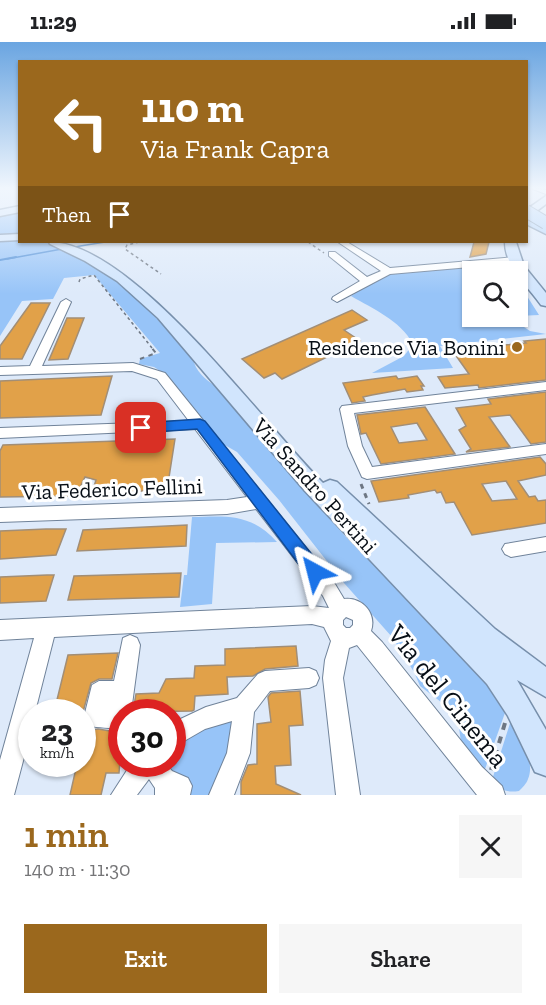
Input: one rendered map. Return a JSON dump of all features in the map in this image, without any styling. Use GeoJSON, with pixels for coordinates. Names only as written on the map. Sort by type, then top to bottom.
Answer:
{"type":"FeatureCollection","features":[{"type":"Feature","properties":{"kind":"main road"},"geometry":{"type":"LineString","coordinates":[[2,239],[18,237]]}},
{"type":"Feature","properties":{"kind":"main road"},"geometry":{"type":"LineString","coordinates":[[510,243],[515,260],[546,302]]}},
{"type":"Feature","properties":{"kind":"main road","name":"Via Sandro Pertini"},"geometry":{"type":"LineString","coordinates":[[71,245],[132,278],[155,296],[213,355],[329,487],[486,638],[515,663],[546,684]]}},
{"type":"Feature","properties":{"kind":"main road","name":"Via Sandro Pertini"},"geometry":{"type":"LineString","coordinates":[[71,245],[122,279],[163,315],[319,493],[497,674],[519,706],[546,761]]}},
{"type":"Feature","properties":{"kind":"street"},"geometry":{"type":"LineString","coordinates":[[344,243],[388,271]]}},
{"type":"Feature","properties":{"kind":"street"},"geometry":{"type":"LineString","coordinates":[[332,254],[366,281]]}},
{"type":"Feature","properties":{"kind":"street"},"geometry":{"type":"LineString","coordinates":[[338,299],[366,281],[388,271],[515,260]]}},
{"type":"Feature","properties":{"kind":"street"},"geometry":{"type":"LineString","coordinates":[[34,370],[65,305]]}},
{"type":"Feature","properties":{"kind":"street","name":"Via del Cinema"},"geometry":{"type":"LineString","coordinates":[[0,371],[133,367],[161,376],[329,590],[343,625],[375,649],[474,775],[491,786]]}},
{"type":"Feature","properties":{"kind":"street"},"geometry":{"type":"LineString","coordinates":[[546,386],[347,409],[355,446],[366,473],[546,449]]}},
{"type":"Feature","properties":{"kind":"street"},"geometry":{"type":"LineString","coordinates":[[0,433],[200,424]]}},
{"type":"Feature","properties":{"kind":"street","name":"Via Federico Fellini"},"geometry":{"type":"LineString","coordinates":[[0,515],[227,507],[260,502]]}},
{"type":"Feature","properties":{"kind":"street"},"geometry":{"type":"LineString","coordinates":[[511,549],[546,543]]}},
{"type":"Feature","properties":{"kind":"street"},"geometry":{"type":"LineString","coordinates":[[0,630],[312,615],[343,625],[333,678],[348,795]]}},
{"type":"Feature","properties":{"kind":"street"},"geometry":{"type":"LineString","coordinates":[[2,795],[47,628]]}},
{"type":"Feature","properties":{"kind":"street"},"geometry":{"type":"LineString","coordinates":[[108,718],[95,717],[99,692],[123,692],[130,645]]}},
{"type":"Feature","properties":{"kind":"street"},"geometry":{"type":"LineString","coordinates":[[221,795],[238,763],[243,735],[243,708],[265,681],[309,678]]}},
{"type":"Feature","properties":{"kind":"street"},"geometry":{"type":"LineString","coordinates":[[186,728],[199,720],[223,711],[243,708]]}},
{"type":"Feature","properties":{"kind":"street"},"geometry":{"type":"LineString","coordinates":[[123,795],[136,777]]}},
{"type":"Feature","properties":{"kind":"street"},"geometry":{"type":"LineString","coordinates":[[161,777],[171,792]]}},
{"type":"Feature","properties":{"kind":"path"},"geometry":{"type":"LineString","coordinates":[[134,243],[127,245],[125,249],[161,274]]}},
{"type":"Feature","properties":{"kind":"path"},"geometry":{"type":"LineString","coordinates":[[79,282],[80,279],[94,275],[156,353],[135,359]]}},
{"type":"Feature","properties":{"kind":"path"},"geometry":{"type":"LineString","coordinates":[[491,786],[508,712]]}},
{"type":"Feature","properties":{"kind":"shaded area"},"geometry":{"type":"Polygon","coordinates":[[[0,223],[18,223],[18,235],[0,235],[0,223]]]}},
{"type":"Feature","properties":{"kind":"shaded area"},"geometry":{"type":"Polygon","coordinates":[[[18,240],[18,243],[51,244],[95,266],[130,293],[193,358],[201,374],[215,386],[346,537],[421,613],[483,670],[506,710],[484,772],[461,742],[459,728],[441,702],[420,686],[392,637],[344,583],[279,500],[237,452],[223,444],[168,376],[154,367],[139,364],[140,359],[160,353],[94,275],[64,278],[53,299],[22,301],[0,336],[0,241],[18,240]]]}},
{"type":"Feature","properties":{"kind":"shaded area"},"geometry":{"type":"Polygon","coordinates":[[[462,267],[462,327],[524,327],[530,331],[546,334],[440,346],[453,368],[372,373],[404,356],[413,344],[401,328],[351,296],[386,275],[462,267]]]}},
{"type":"Feature","properties":{"kind":"shaded area"},"geometry":{"type":"Polygon","coordinates":[[[528,298],[539,315],[528,316],[528,298]]]}},
{"type":"Feature","properties":{"kind":"shaded area"},"geometry":{"type":"Polygon","coordinates":[[[192,517],[238,518],[258,526],[277,542],[216,543],[212,604],[180,607],[184,575],[187,575],[192,517]]]}},
{"type":"Feature","properties":{"kind":"shaded area"},"geometry":{"type":"Polygon","coordinates":[[[241,711],[216,795],[183,795],[168,777],[186,777],[186,735],[241,711]]]}},
{"type":"Feature","properties":{"kind":"shaded area"},"geometry":{"type":"Polygon","coordinates":[[[512,717],[526,748],[530,764],[527,782],[519,791],[514,792],[504,790],[492,780],[512,717]]]}},
{"type":"Feature","properties":{"kind":"building"},"geometry":{"type":"Polygon","coordinates":[[[474,243],[489,243],[486,254],[470,257],[474,243]]]}},
{"type":"Feature","properties":{"kind":"building"},"geometry":{"type":"Polygon","coordinates":[[[31,303],[50,303],[22,359],[0,359],[0,346],[31,303]]]}},
{"type":"Feature","properties":{"kind":"building"},"geometry":{"type":"Polygon","coordinates":[[[352,310],[367,320],[344,330],[360,341],[282,379],[275,373],[264,378],[242,359],[352,310]]]}},
{"type":"Feature","properties":{"kind":"building"},"geometry":{"type":"Polygon","coordinates":[[[67,318],[84,318],[68,359],[49,360],[67,318]]]}},
{"type":"Feature","properties":{"kind":"building"},"geometry":{"type":"Polygon","coordinates":[[[546,339],[546,380],[479,388],[478,385],[445,388],[438,377],[469,374],[452,350],[546,339]]]}},
{"type":"Feature","properties":{"kind":"building"},"geometry":{"type":"Polygon","coordinates":[[[112,376],[101,415],[0,418],[0,381],[112,376]]]}},
{"type":"Feature","properties":{"kind":"building"},"geometry":{"type":"Polygon","coordinates":[[[396,376],[398,379],[417,376],[424,386],[421,386],[423,390],[407,392],[405,389],[372,395],[363,397],[365,401],[352,403],[343,383],[396,376]]]}},
{"type":"Feature","properties":{"kind":"building"},"geometry":{"type":"Polygon","coordinates":[[[546,392],[546,442],[531,444],[510,415],[489,417],[510,447],[466,452],[471,449],[459,430],[466,426],[456,408],[491,404],[488,399],[546,392]]]}},
{"type":"Feature","properties":{"kind":"building"},"geometry":{"type":"Polygon","coordinates":[[[425,407],[455,454],[381,464],[366,433],[361,434],[357,415],[425,407]],[[417,423],[391,427],[399,443],[427,440],[417,423]]]}},
{"type":"Feature","properties":{"kind":"building"},"geometry":{"type":"Polygon","coordinates":[[[175,439],[167,490],[92,493],[96,480],[85,477],[76,496],[0,497],[0,451],[3,445],[175,439]]]}},
{"type":"Feature","properties":{"kind":"building"},"geometry":{"type":"Polygon","coordinates":[[[540,457],[546,464],[546,475],[518,481],[529,497],[535,496],[538,501],[546,500],[546,523],[472,535],[454,502],[446,503],[441,492],[437,493],[435,490],[408,495],[409,498],[379,502],[371,481],[540,457]],[[506,481],[482,484],[492,501],[517,499],[506,481]]]}},
{"type":"Feature","properties":{"kind":"building"},"geometry":{"type":"Polygon","coordinates":[[[187,525],[186,546],[77,551],[83,530],[187,525]]]}},
{"type":"Feature","properties":{"kind":"building"},"geometry":{"type":"Polygon","coordinates":[[[66,529],[56,555],[0,559],[0,531],[66,529]]]}},
{"type":"Feature","properties":{"kind":"building"},"geometry":{"type":"Polygon","coordinates":[[[181,573],[179,597],[68,600],[74,576],[181,573]]]}},
{"type":"Feature","properties":{"kind":"building"},"geometry":{"type":"Polygon","coordinates":[[[54,575],[46,601],[0,603],[0,577],[54,575]]]}},
{"type":"Feature","properties":{"kind":"building"},"geometry":{"type":"Polygon","coordinates":[[[296,646],[298,666],[265,669],[253,676],[227,677],[228,694],[195,696],[192,711],[186,711],[186,699],[135,699],[136,694],[159,693],[166,679],[194,678],[195,666],[225,665],[225,649],[296,646]]]}},
{"type":"Feature","properties":{"kind":"building"},"geometry":{"type":"Polygon","coordinates":[[[118,653],[112,679],[99,679],[91,683],[87,699],[57,699],[68,655],[118,653]]]}},
{"type":"Feature","properties":{"kind":"building"},"geometry":{"type":"Polygon","coordinates":[[[300,691],[303,725],[289,726],[291,765],[275,766],[276,784],[301,795],[241,795],[241,782],[248,765],[257,764],[257,724],[271,722],[268,697],[271,693],[300,691]]]}},
{"type":"Feature","properties":{"kind":"building"},"geometry":{"type":"Polygon","coordinates":[[[96,729],[108,731],[108,773],[106,773],[101,795],[70,795],[74,777],[96,777],[96,729]]]}},
{"type":"Feature","properties":{"kind":"waterway"},"geometry":{"type":"LineString","coordinates":[[68,248],[99,243]]}},
{"type":"Feature","properties":{"kind":"waterway"},"geometry":{"type":"LineString","coordinates":[[7,259],[62,249]]}},
{"type":"Feature","properties":{"kind":"waterway"},"geometry":{"type":"LineString","coordinates":[[0,260],[16,257]]}},
{"type":"Feature","properties":{"kind":"place","name":"Residence Via Bonini"},"geometry":{"type":"Point","coordinates":[517,347]}},
{"type":"Feature","properties":{"kind":"route"},"geometry":{"type":"LineString","coordinates":[[141,428],[200,424],[315,572]]}}]}
